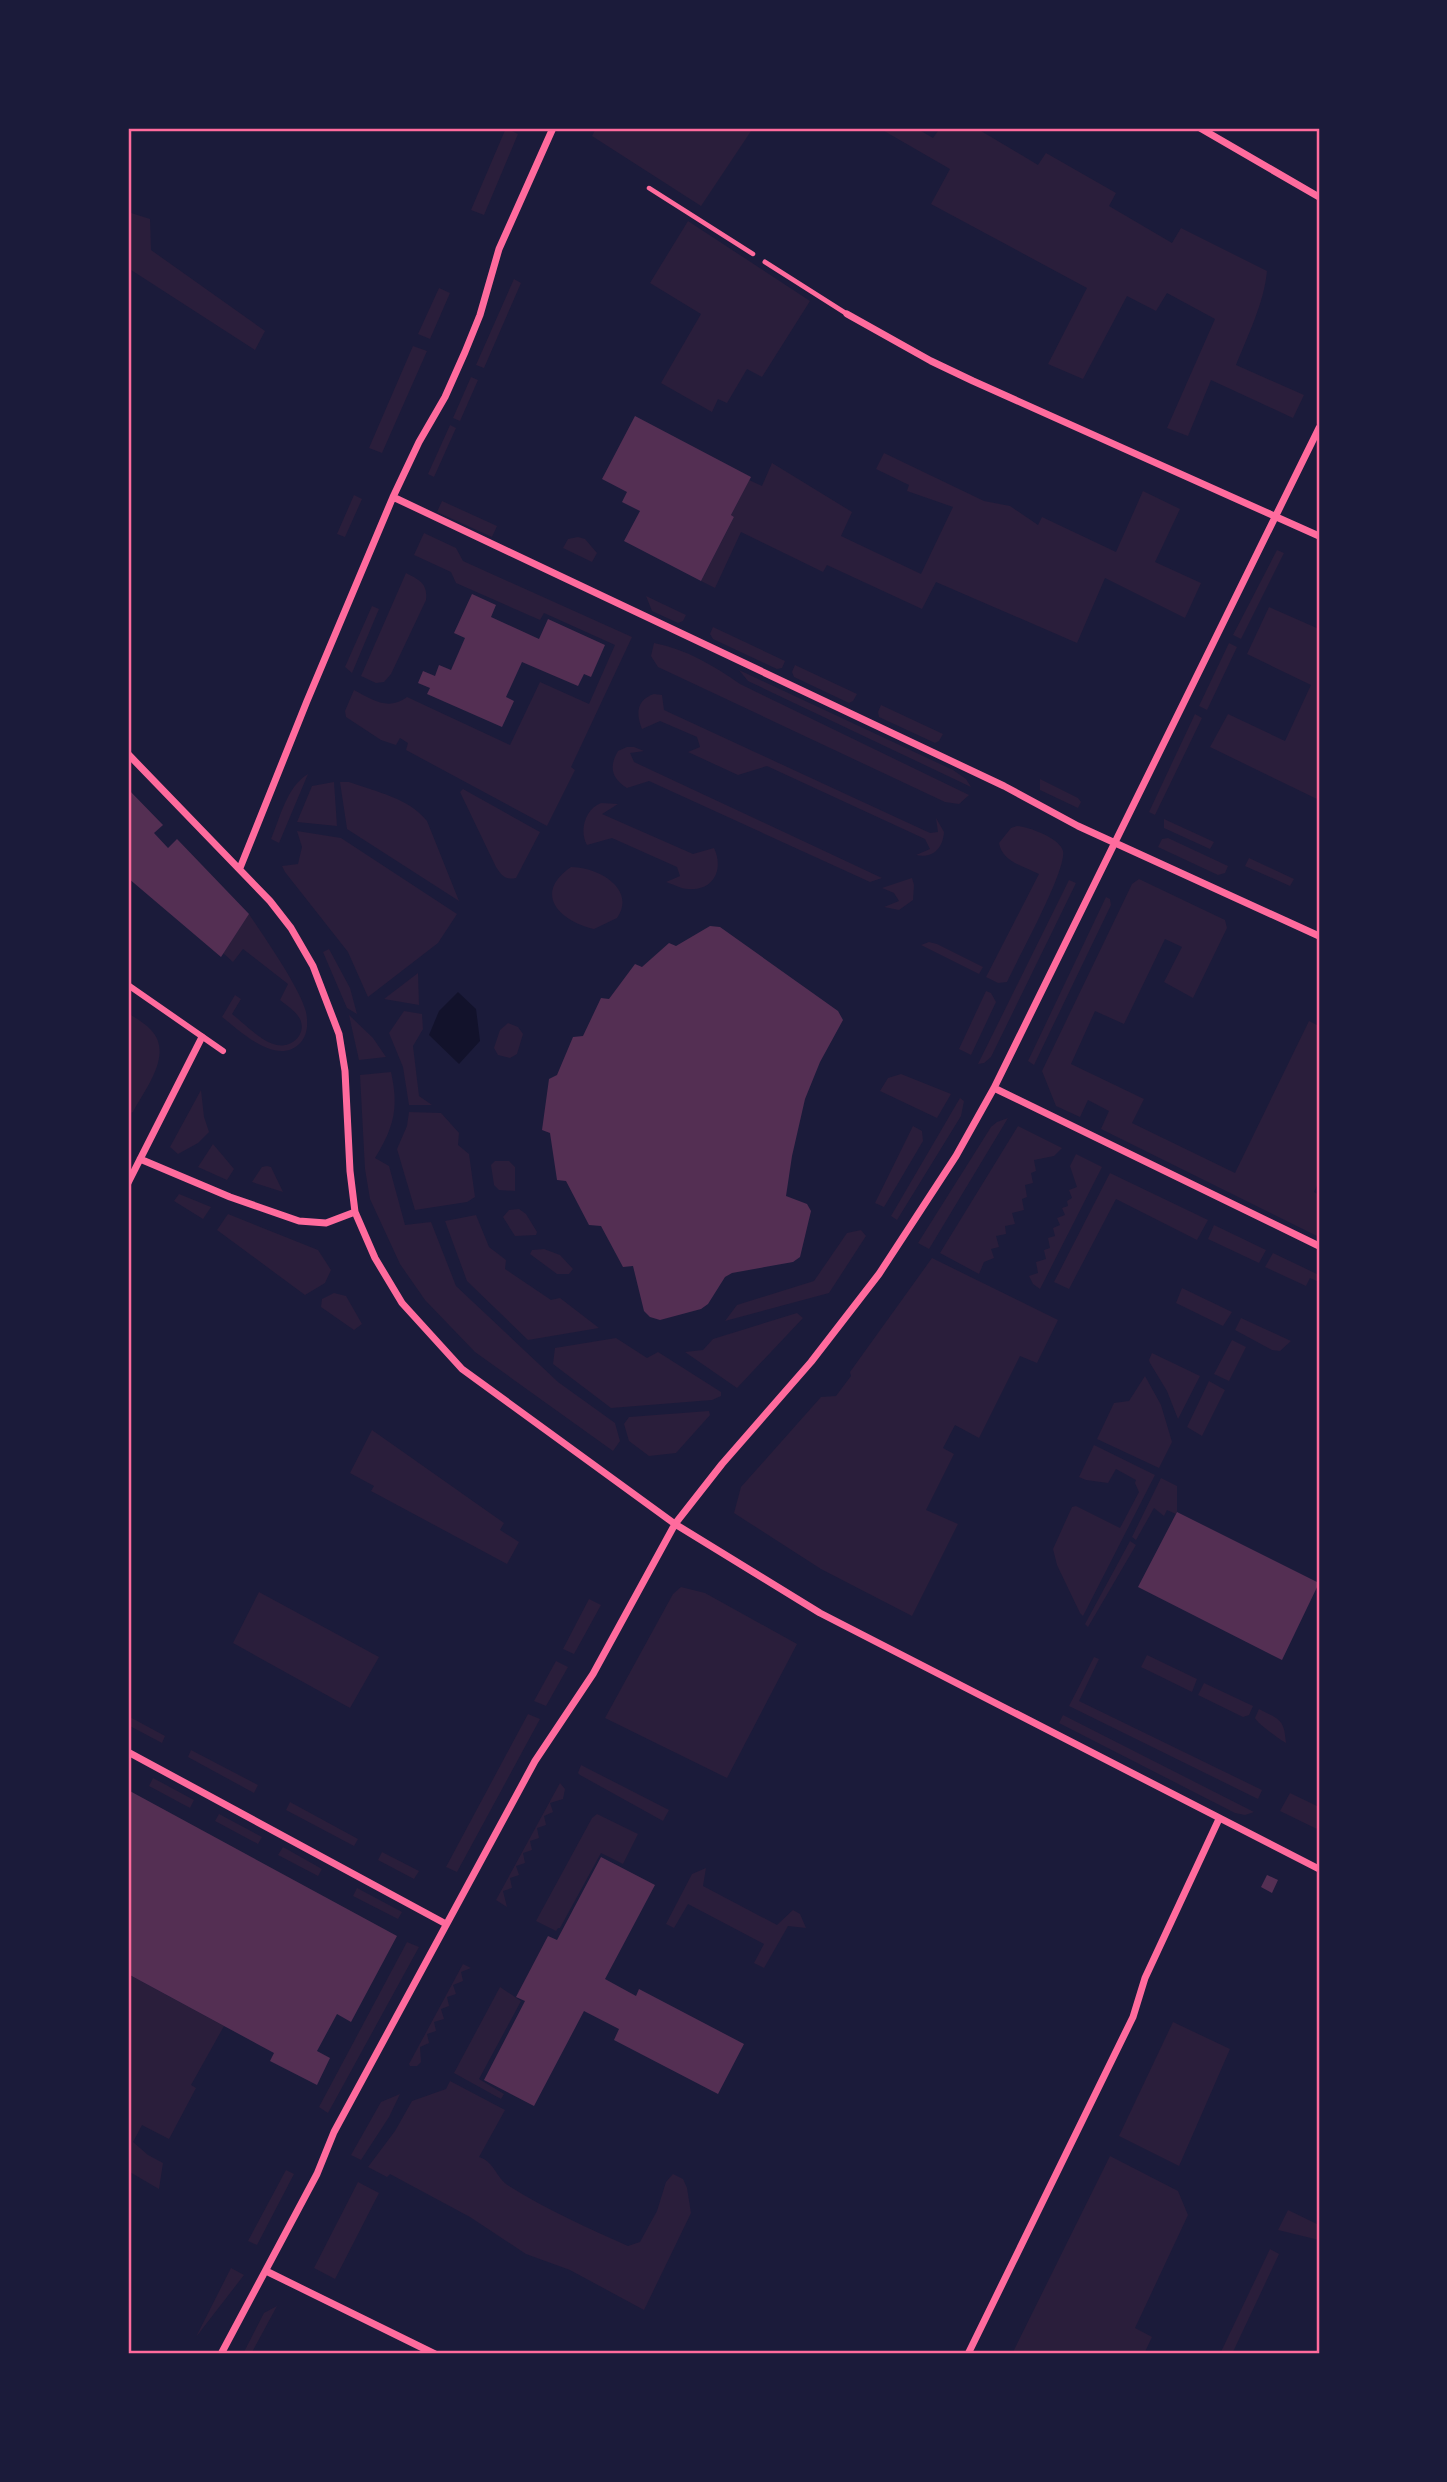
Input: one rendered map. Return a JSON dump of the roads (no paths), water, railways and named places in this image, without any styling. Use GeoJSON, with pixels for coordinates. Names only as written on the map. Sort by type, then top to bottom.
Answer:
{"type":"FeatureCollection","features":[{"type":"Feature","properties":{"kind":"street"},"geometry":{"type":"LineString","coordinates":[[240,868],[393,497],[465,352],[480,315],[496,257],[553,128]]}},
{"type":"Feature","properties":{"kind":"street"},"geometry":{"type":"LineString","coordinates":[[1200,128],[1319,197]]}},
{"type":"Feature","properties":{"kind":"street"},"geometry":{"type":"LineString","coordinates":[[847,314],[973,381],[1319,536]]}},
{"type":"Feature","properties":{"kind":"street"},"geometry":{"type":"LineString","coordinates":[[222,2354],[317,2174],[334,2132],[446,1924],[535,1761],[593,1674],[675,1524],[722,1464],[811,1362],[880,1274],[956,1156],[994,1088],[1319,428]]}},
{"type":"Feature","properties":{"kind":"street"},"geometry":{"type":"LineString","coordinates":[[393,497],[1004,786],[1077,826],[1319,936]]}},
{"type":"Feature","properties":{"kind":"street"},"geometry":{"type":"LineString","coordinates":[[128,754],[270,901],[303,947],[322,985],[339,1034],[345,1071],[355,1212],[375,1258],[402,1303],[462,1369],[675,1524],[745,1569],[852,1631],[1319,1869]]}},
{"type":"Feature","properties":{"kind":"street"},"geometry":{"type":"LineString","coordinates":[[128,985],[223,1051]]}},
{"type":"Feature","properties":{"kind":"street"},"geometry":{"type":"LineString","coordinates":[[128,1183],[202,1037]]}},
{"type":"Feature","properties":{"kind":"street"},"geometry":{"type":"LineString","coordinates":[[994,1088],[1319,1246]]}},
{"type":"Feature","properties":{"kind":"street"},"geometry":{"type":"LineString","coordinates":[[141,1159],[230,1197],[299,1221],[326,1223],[355,1212]]}},
{"type":"Feature","properties":{"kind":"street"},"geometry":{"type":"LineString","coordinates":[[128,1752],[446,1924]]}},
{"type":"Feature","properties":{"kind":"street"},"geometry":{"type":"LineString","coordinates":[[968,2354],[1133,2017],[1145,1978],[1219,1819]]}},
{"type":"Feature","properties":{"kind":"street"},"geometry":{"type":"LineString","coordinates":[[266,2271],[435,2354]]}},
{"type":"Feature","properties":{"kind":"lane"},"geometry":{"type":"LineString","coordinates":[[765,262],[847,314]]}}]}
